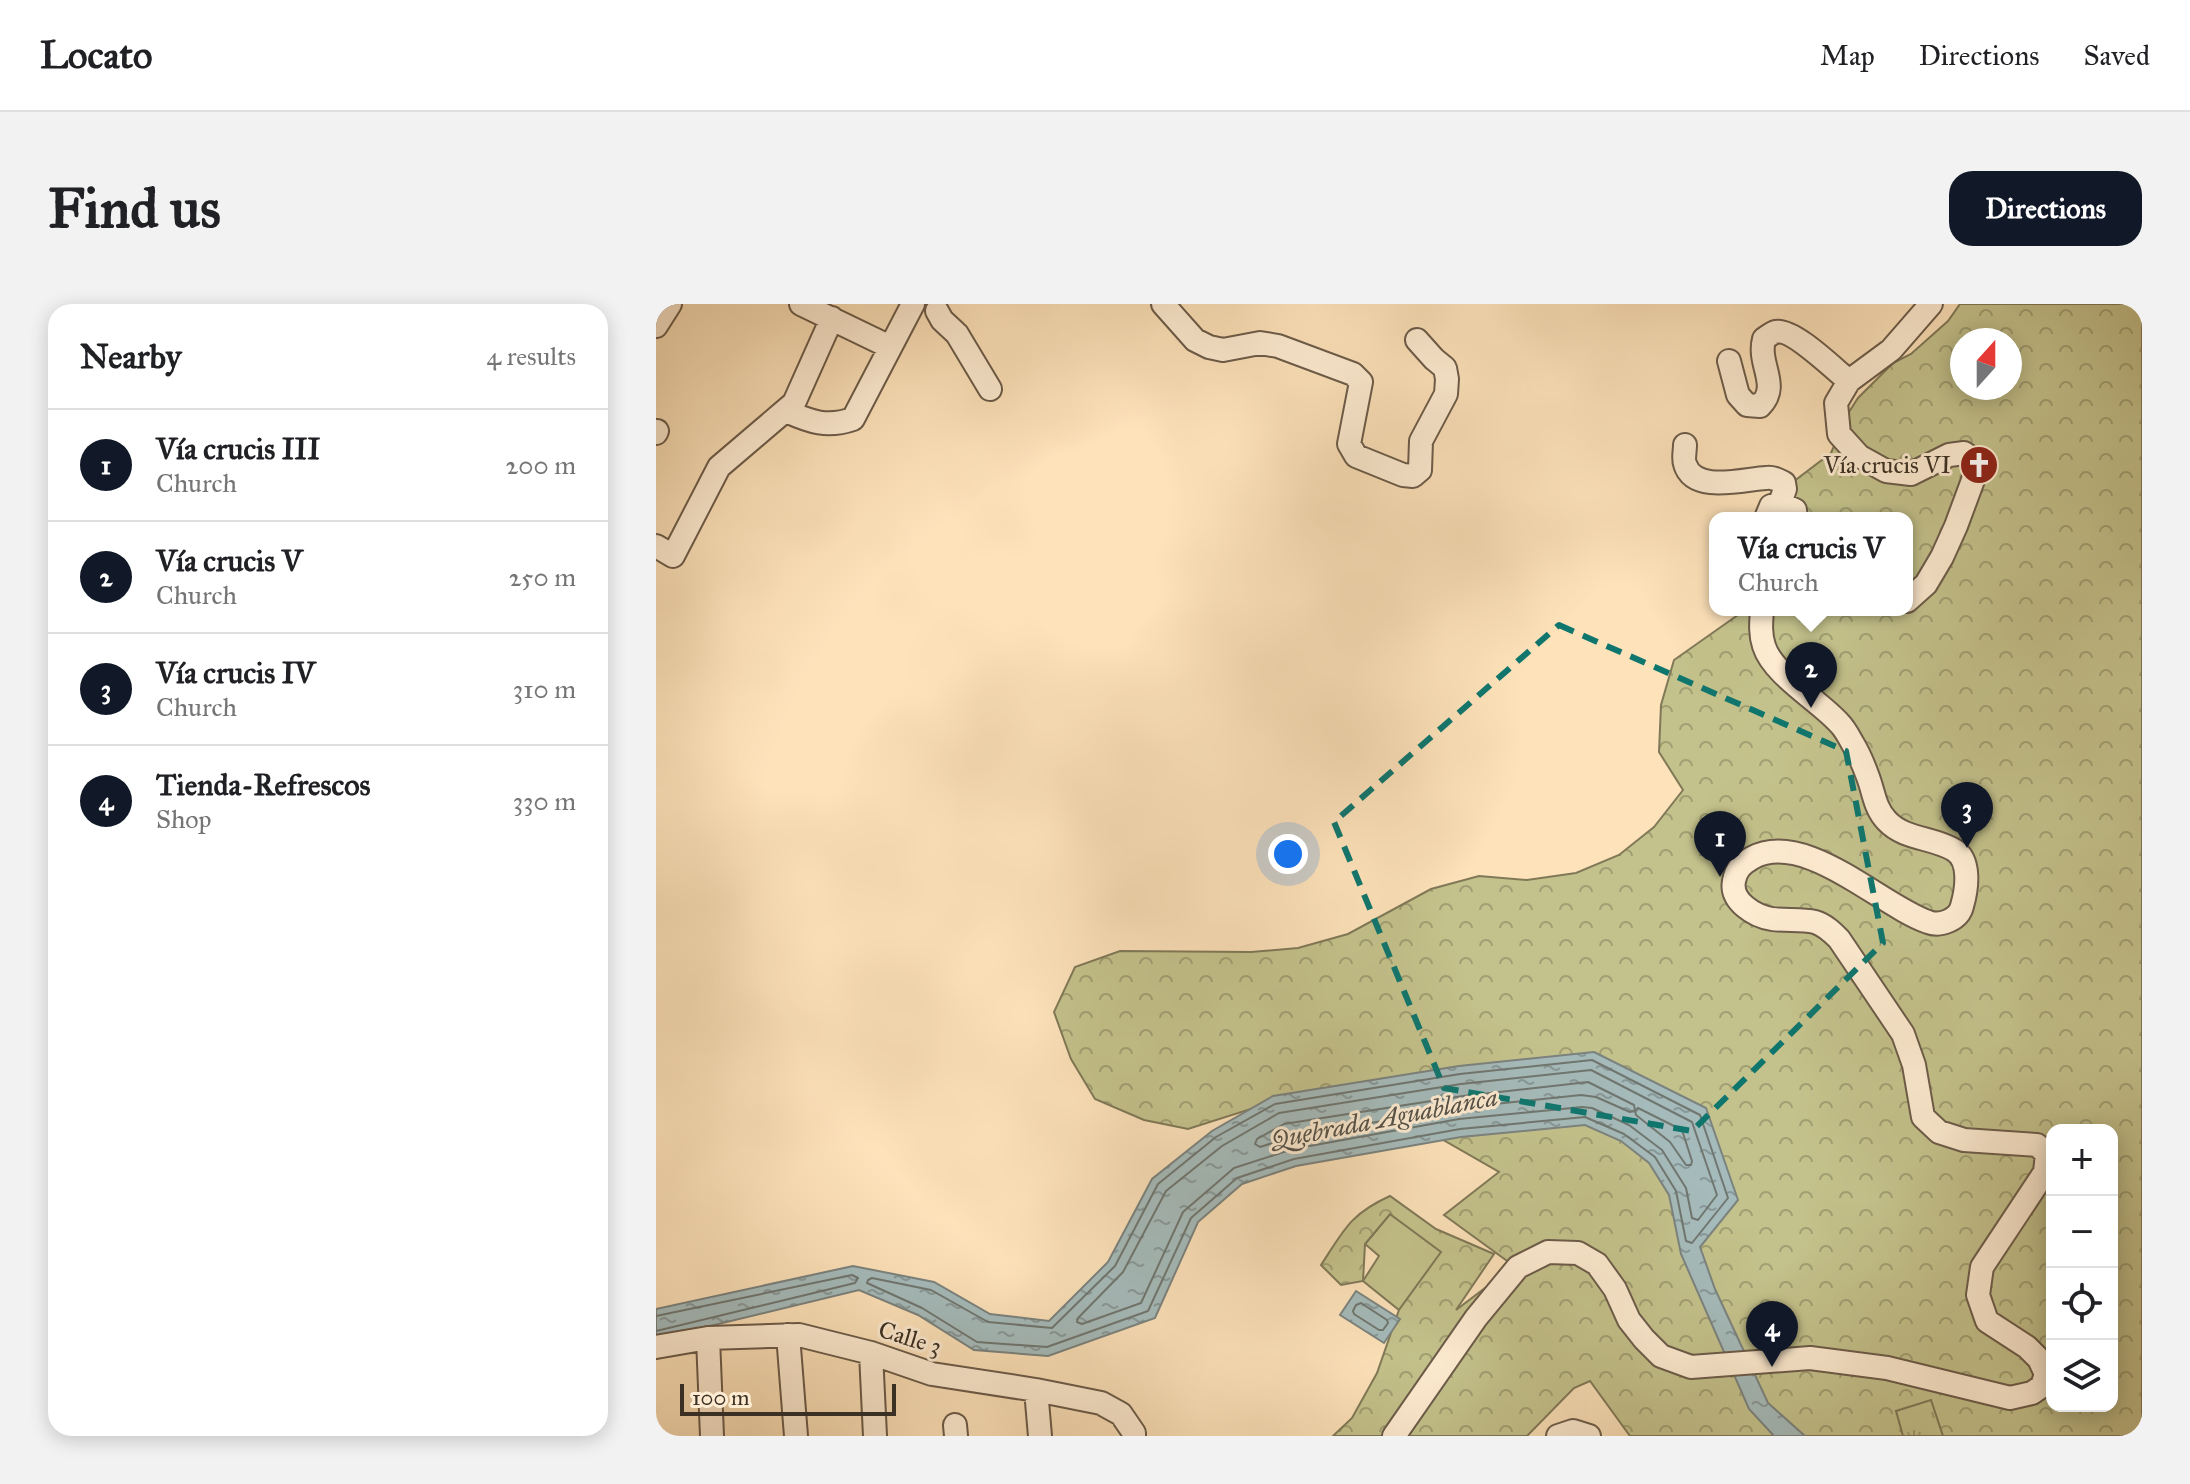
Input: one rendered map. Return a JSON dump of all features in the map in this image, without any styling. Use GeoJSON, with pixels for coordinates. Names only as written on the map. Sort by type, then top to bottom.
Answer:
{"type":"FeatureCollection","features":[{"type":"Feature","properties":{"kind":"street"},"geometry":{"type":"LineString","coordinates":[[656,326],[670,304]]}},
{"type":"Feature","properties":{"kind":"street"},"geometry":{"type":"LineString","coordinates":[[801,304],[890,347]]}},
{"type":"Feature","properties":{"kind":"street"},"geometry":{"type":"LineString","coordinates":[[1163,304],[1195,340],[1209,347],[1223,350],[1269,344],[1353,374],[1361,382],[1349,444],[1356,456],[1413,476],[1420,470],[1421,441],[1446,394],[1447,379],[1445,368],[1417,340]]}},
{"type":"Feature","properties":{"kind":"street"},"geometry":{"type":"LineString","coordinates":[[1913,596],[1926,584],[1951,537],[1976,472],[1974,460],[1964,453],[1949,455],[1911,474],[1886,471],[1859,456],[1839,434],[1836,403],[1849,381],[1891,350],[1931,304]]}},
{"type":"Feature","properties":{"kind":"street"},"geometry":{"type":"LineString","coordinates":[[786,411],[814,422],[836,425],[853,419],[912,306],[943,307],[942,320],[957,334],[990,389]]}},
{"type":"Feature","properties":{"kind":"street"},"geometry":{"type":"LineString","coordinates":[[656,546],[673,556],[719,467],[794,403],[832,318]]}},
{"type":"Feature","properties":{"kind":"street"},"geometry":{"type":"LineString","coordinates":[[1729,361],[1738,395],[1747,405],[1760,406],[1767,399],[1769,384],[1761,350],[1764,339],[1775,332],[1797,338],[1849,381]]}},
{"type":"Feature","properties":{"kind":"street"},"geometry":{"type":"LineString","coordinates":[[1685,445],[1684,463],[1691,475],[1701,481],[1739,482],[1775,478],[1784,483],[1781,512]]}},
{"type":"Feature","properties":{"kind":"street"},"geometry":{"type":"LineString","coordinates":[[1394,1436],[1476,1318],[1518,1267],[1548,1252],[1578,1253],[1597,1264],[1615,1289],[1629,1320],[1644,1339],[1661,1356],[1691,1367],[1810,1358],[1887,1368],[2010,1398],[2032,1393],[2042,1386],[2046,1374],[2039,1359],[2027,1347],[1987,1321],[1978,1295],[1982,1267],[2045,1172],[2047,1154],[2037,1145],[1964,1140],[1939,1132],[1923,1117],[1914,1065],[1903,1034],[1839,939],[1829,928],[1815,922],[1769,919],[1751,911],[1738,901],[1732,888],[1740,865],[1760,854],[1771,852],[1818,861],[1930,923],[1944,924],[1961,912],[1966,894],[1965,863],[1956,851],[1907,835],[1889,823],[1878,810],[1868,776],[1841,724],[1781,671],[1765,650],[1760,630],[1761,616]]}},
{"type":"Feature","properties":{"kind":"street"},"geometry":{"type":"LineString","coordinates":[[788,1335],[796,1436]]}},
{"type":"Feature","properties":{"kind":"street","name":"Calle 3"},"geometry":{"type":"LineString","coordinates":[[656,1347],[708,1338],[799,1335],[871,1353],[932,1374],[1101,1403],[1121,1414],[1134,1436]]}},
{"type":"Feature","properties":{"kind":"street"},"geometry":{"type":"LineString","coordinates":[[708,1338],[712,1436]]}},
{"type":"Feature","properties":{"kind":"street"},"geometry":{"type":"LineString","coordinates":[[871,1353],[875,1436]]}},
{"type":"Feature","properties":{"kind":"street"},"geometry":{"type":"LineString","coordinates":[[1036,1390],[1040,1436]]}},
{"type":"Feature","properties":{"kind":"street"},"geometry":{"type":"LineString","coordinates":[[1558,1436],[1573,1431],[1589,1436]]}},
{"type":"Feature","properties":{"kind":"highlighted area"},"geometry":{"type":"Polygon","coordinates":[[[1559,625],[1846,751],[1883,943],[1692,1131],[1444,1088],[1334,822],[1559,625]]]}},
{"type":"Feature","properties":{"kind":"green space"},"geometry":{"type":"Polygon","coordinates":[[[1960,304],[2142,304],[2142,1436],[1630,1436],[1590,1381],[1574,1388],[1527,1436],[1333,1436],[1352,1418],[1377,1373],[1399,1310],[1441,1252],[1390,1214],[1365,1244],[1363,1281],[1341,1285],[1321,1265],[1357,1217],[1390,1196],[1436,1229],[1494,1254],[1456,1310],[1514,1266],[1444,1215],[1499,1172],[1410,1121],[1276,1101],[1188,1129],[1144,1120],[1095,1099],[1071,1059],[1054,1012],[1075,967],[1120,951],[1251,952],[1298,948],[1348,934],[1431,889],[1479,876],[1527,880],[1576,873],[1619,855],[1654,827],[1683,790],[1659,752],[1661,705],[1674,660],[1736,616],[1913,616],[1913,512],[1767,512],[1789,485],[1831,453],[1858,398],[1893,363],[1911,354],[1948,321],[1960,304]]]}},
{"type":"Feature","properties":{"kind":"green space"},"geometry":{"type":"Polygon","coordinates":[[[1390,1214],[1442,1252],[1399,1310],[1363,1281],[1379,1256],[1365,1244],[1390,1214]]]}},
{"type":"Feature","properties":{"kind":"green space"},"geometry":{"type":"Polygon","coordinates":[[[1931,1400],[1943,1436],[1903,1436],[1896,1411],[1931,1400]]]}},
{"type":"Feature","properties":{"kind":"water","name":"Quebrada Aguablanca"},"geometry":{"type":"Polygon","coordinates":[[[1594,1052],[1706,1108],[1738,1200],[1700,1247],[1715,1289],[1768,1403],[1805,1436],[1774,1436],[1749,1409],[1681,1254],[1669,1195],[1649,1163],[1621,1141],[1585,1125],[1461,1137],[1296,1166],[1242,1184],[1198,1222],[1155,1318],[1048,1356],[974,1350],[918,1315],[859,1290],[656,1339],[656,1309],[853,1266],[934,1282],[990,1314],[1049,1321],[1108,1262],[1152,1179],[1212,1131],[1273,1096],[1459,1066],[1594,1052]]]}},
{"type":"Feature","properties":{"kind":"water"},"geometry":{"type":"Polygon","coordinates":[[[1356,1291],[1400,1319],[1384,1343],[1340,1315],[1356,1291]]]}},
{"type":"Feature","properties":{"kind":"place","name":"Vía crucis VI"},"geometry":{"type":"Point","coordinates":[1979,465]}},
{"type":"Feature","properties":{"kind":"place","name":"Vía crucis V"},"geometry":{"type":"Point","coordinates":[1811,708]}},
{"type":"Feature","properties":{"kind":"place","name":"Vía crucis IV"},"geometry":{"type":"Point","coordinates":[1967,848]}},
{"type":"Feature","properties":{"kind":"place","name":"Vía crucis III"},"geometry":{"type":"Point","coordinates":[1720,877]}},
{"type":"Feature","properties":{"kind":"place","name":"Tienda-Refrescos"},"geometry":{"type":"Point","coordinates":[1772,1367]}}]}
